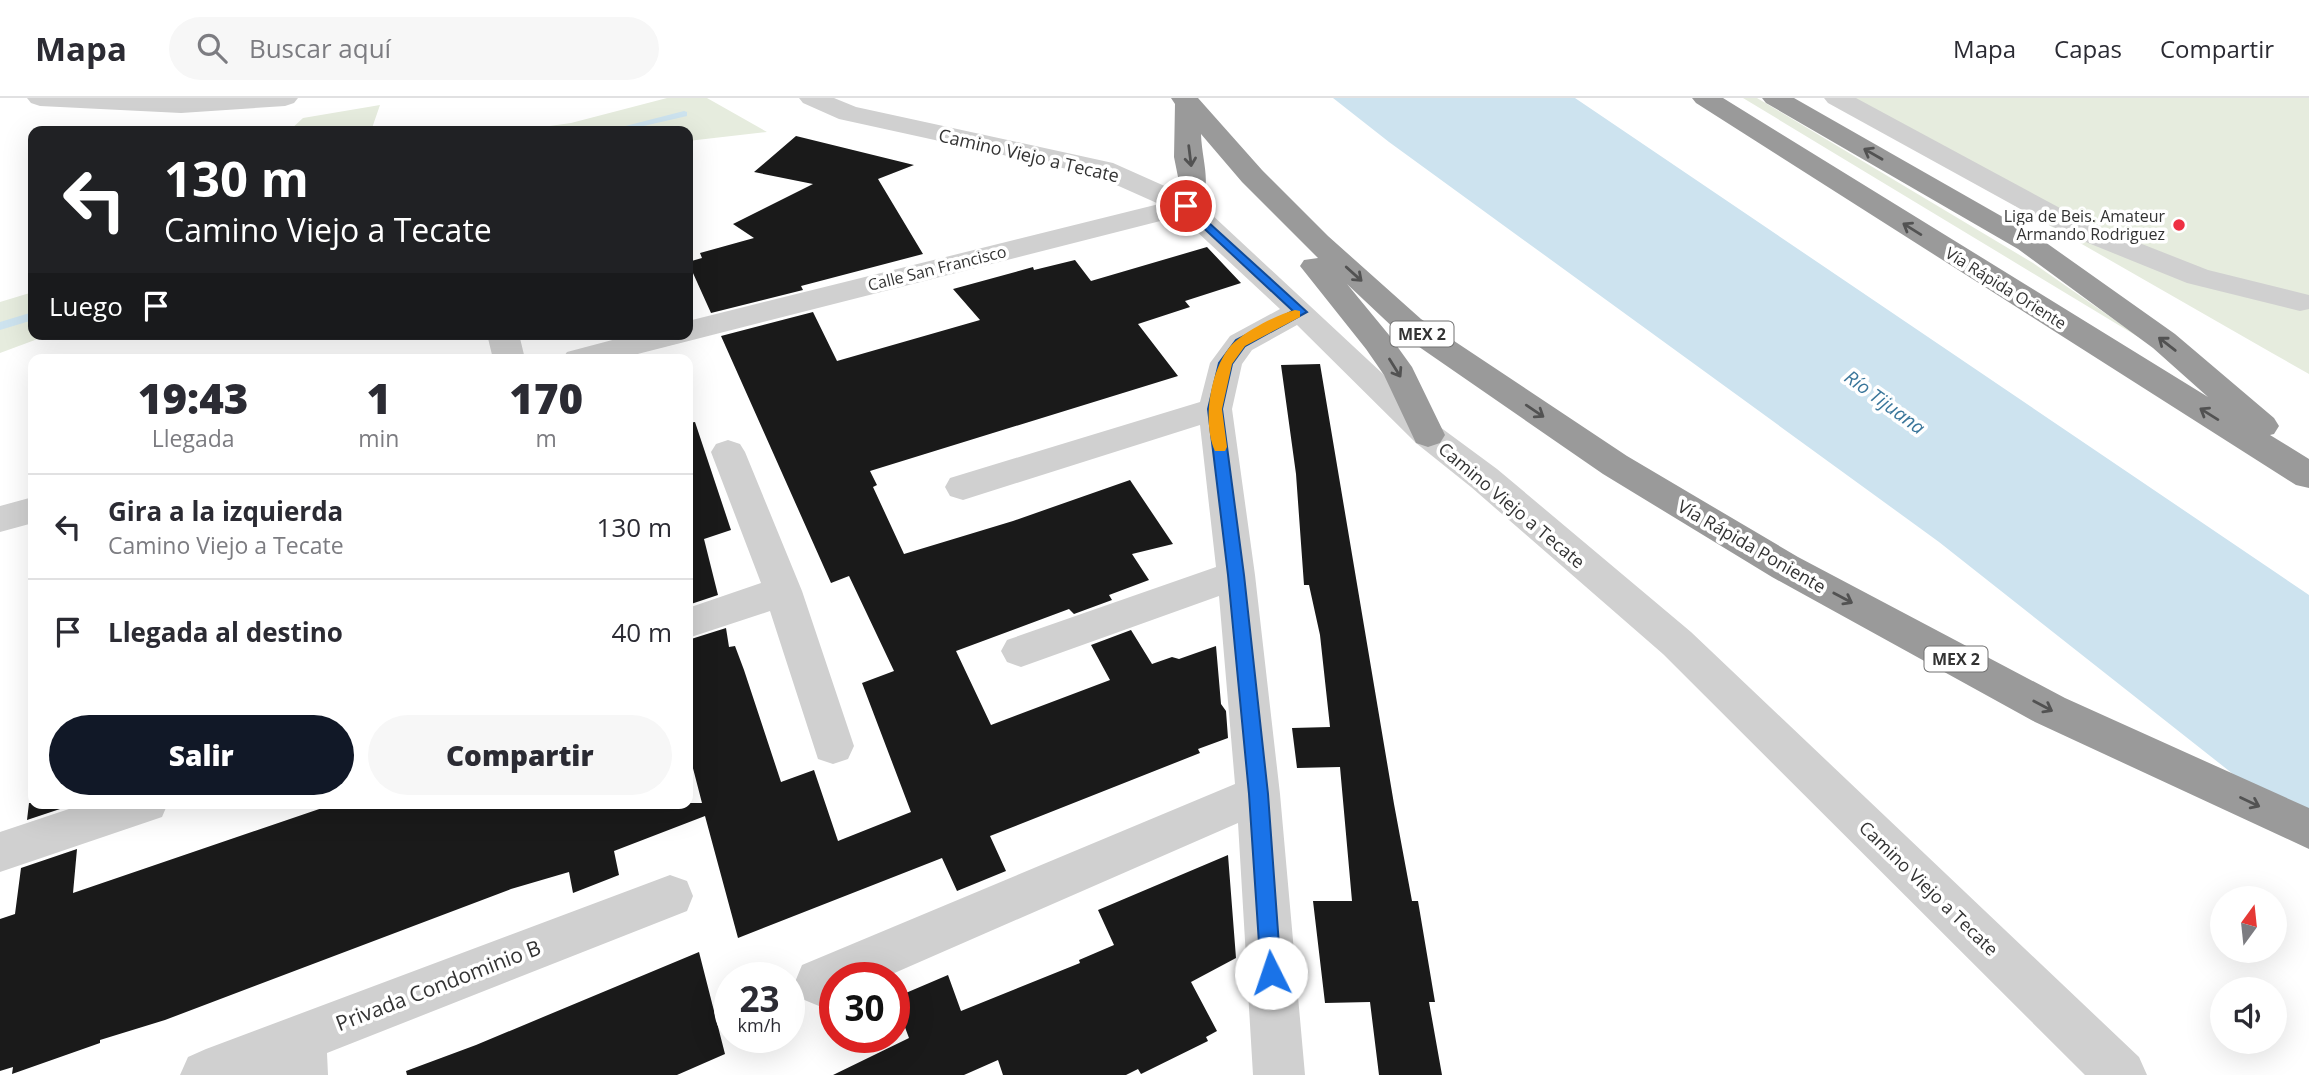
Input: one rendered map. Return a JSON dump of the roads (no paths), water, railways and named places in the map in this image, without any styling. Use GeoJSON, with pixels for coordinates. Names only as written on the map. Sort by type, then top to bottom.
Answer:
{"type":"FeatureCollection","features":[{"type":"Feature","properties":{"kind":"highway","name":"Vía Rápida Oriente"},"geometry":{"type":"LineString","coordinates":[[1705,98],[2309,473]]}},
{"type":"Feature","properties":{"kind":"highway"},"geometry":{"type":"LineString","coordinates":[[1775,98],[2028,243],[2192,364],[2309,473]]}},
{"type":"Feature","properties":{"kind":"highway"},"geometry":{"type":"LineString","coordinates":[[1186,101],[1188,157],[1194,187],[1186,206]]}},
{"type":"Feature","properties":{"kind":"highway","name":"MEX 2"},"geometry":{"type":"LineString","coordinates":[[1186,101],[1252,176]]}},
{"type":"Feature","properties":{"kind":"highway"},"geometry":{"type":"LineString","coordinates":[[1252,176],[1294,240],[1378,342],[1400,375],[1428,435]]}},
{"type":"Feature","properties":{"kind":"highway","name":"Vía Rápida Poniente"},"geometry":{"type":"LineString","coordinates":[[1252,176],[1318,242],[1409,326],[1615,466],[1785,567],[2050,710],[2309,829]]}},
{"type":"Feature","properties":{"kind":"street"},"geometry":{"type":"LineString","coordinates":[[56,99],[181,105],[285,98]]}},
{"type":"Feature","properties":{"kind":"street","name":"Camino Viejo a Tecate"},"geometry":{"type":"LineString","coordinates":[[812,98],[848,113],[1103,169],[1186,206],[1428,435],[1484,478],[1677,643],[2121,1075]]}},
{"type":"Feature","properties":{"kind":"street"},"geometry":{"type":"LineString","coordinates":[[1838,98],[2076,228],[2198,277],[2300,302]]}},
{"type":"Feature","properties":{"kind":"street","name":"Calle San Francisco"},"geometry":{"type":"LineString","coordinates":[[693,330],[1186,206]]}},
{"type":"Feature","properties":{"kind":"street"},"geometry":{"type":"LineString","coordinates":[[1279,1075],[1258,794],[1236,575],[1215,409],[1226,363],[1241,343],[1301,312]]}},
{"type":"Feature","properties":{"kind":"street"},"geometry":{"type":"LineString","coordinates":[[597,354],[652,340]]}},
{"type":"Feature","properties":{"kind":"street"},"geometry":{"type":"LineString","coordinates":[[963,486],[1215,409]]}},
{"type":"Feature","properties":{"kind":"street"},"geometry":{"type":"LineString","coordinates":[[728,452],[783,591],[833,746]]}},
{"type":"Feature","properties":{"kind":"street"},"geometry":{"type":"LineString","coordinates":[[0,519],[28,511]]}},
{"type":"Feature","properties":{"kind":"street"},"geometry":{"type":"LineString","coordinates":[[1021,651],[1236,575]]}},
{"type":"Feature","properties":{"kind":"street"},"geometry":{"type":"LineString","coordinates":[[693,621],[783,591]]}},
{"type":"Feature","properties":{"kind":"street"},"geometry":{"type":"LineString","coordinates":[[866,962],[1258,794]]}},
{"type":"Feature","properties":{"kind":"street"},"geometry":{"type":"LineString","coordinates":[[0,852],[128,809]]}},
{"type":"Feature","properties":{"kind":"street","name":"Privada Condominio B"},"geometry":{"type":"LineString","coordinates":[[206,1075],[302,1057],[670,896]]}},
{"type":"Feature","properties":{"kind":"water","name":"Río Tijuana"},"geometry":{"type":"Polygon","coordinates":[[[1333,98],[1575,98],[2309,595],[2309,834],[1939,542],[1389,142],[1333,98]]]}},
{"type":"Feature","properties":{"kind":"waterway"},"geometry":{"type":"LineString","coordinates":[[632,126],[684,114]]}},
{"type":"Feature","properties":{"kind":"waterway"},"geometry":{"type":"LineString","coordinates":[[0,326],[28,318]]}},
{"type":"Feature","properties":{"kind":"place","name":"Liga de Beis. Amateur Armando Rodriguez"},"geometry":{"type":"Point","coordinates":[2179,225]}}]}
